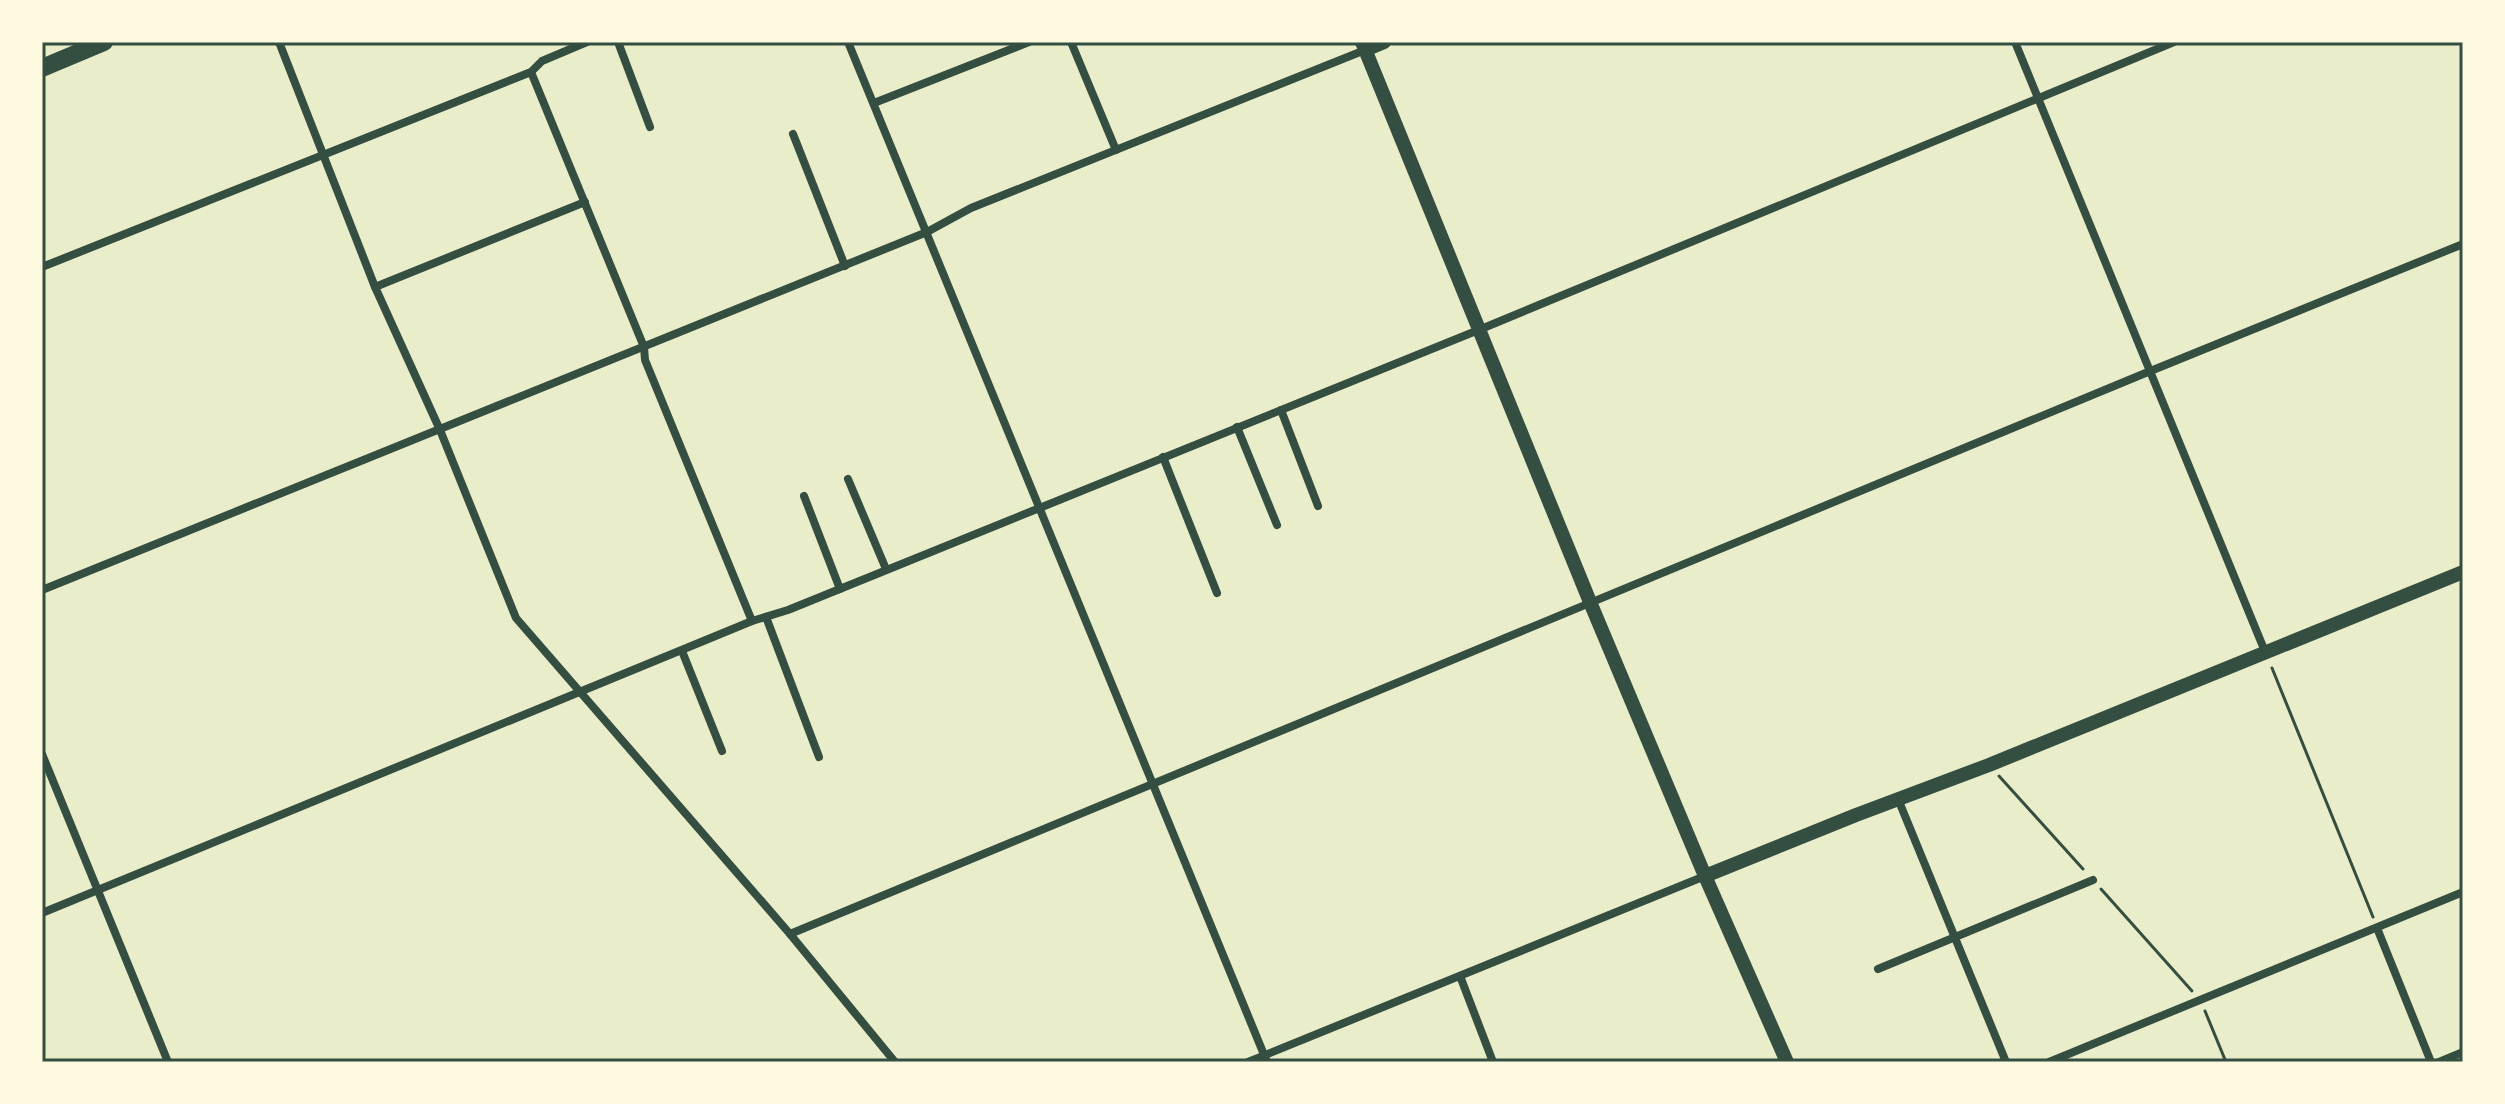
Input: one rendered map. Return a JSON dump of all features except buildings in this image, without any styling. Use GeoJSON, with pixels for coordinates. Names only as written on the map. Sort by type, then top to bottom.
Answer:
{"type":"FeatureCollection","features":[{"type":"Feature","properties":{"kind":"highway"},"geometry":{"type":"LineString","coordinates":[[42,68],[104,42]]}},
{"type":"Feature","properties":{"kind":"street"},"geometry":{"type":"LineString","coordinates":[[279,42],[375,287],[440,430],[516,618],[790,934],[895,1062]]}},
{"type":"Feature","properties":{"kind":"street"},"geometry":{"type":"LineString","coordinates":[[42,267],[531,72],[542,61],[587,42]]}},
{"type":"Feature","properties":{"kind":"street"},"geometry":{"type":"LineString","coordinates":[[618,42],[650,127]]}},
{"type":"Feature","properties":{"kind":"street"},"geometry":{"type":"LineString","coordinates":[[848,42],[1265,1059]]}},
{"type":"Feature","properties":{"kind":"street"},"geometry":{"type":"LineString","coordinates":[[874,103],[1029,42]]}},
{"type":"Feature","properties":{"kind":"street"},"geometry":{"type":"LineString","coordinates":[[1071,42],[1116,150]]}},
{"type":"Feature","properties":{"kind":"street"},"geometry":{"type":"LineString","coordinates":[[42,590],[845,266],[927,232],[971,208],[1364,46],[1384,42]]}},
{"type":"Feature","properties":{"kind":"street"},"geometry":{"type":"LineString","coordinates":[[2015,42],[2266,654]]}},
{"type":"Feature","properties":{"kind":"street"},"geometry":{"type":"LineString","coordinates":[[42,913],[752,621],[840,589],[1481,329],[2174,42]]}},
{"type":"Feature","properties":{"kind":"street"},"geometry":{"type":"LineString","coordinates":[[1364,46],[1590,602],[1787,1062]]}},
{"type":"Feature","properties":{"kind":"street"},"geometry":{"type":"LineString","coordinates":[[531,72],[752,621]]}},
{"type":"Feature","properties":{"kind":"street"},"geometry":{"type":"LineString","coordinates":[[793,134],[845,266]]}},
{"type":"Feature","properties":{"kind":"street"},"geometry":{"type":"LineString","coordinates":[[375,287],[585,202]]}},
{"type":"Feature","properties":{"kind":"street"},"geometry":{"type":"LineString","coordinates":[[790,934],[2463,244]]}},
{"type":"Feature","properties":{"kind":"street"},"geometry":{"type":"LineString","coordinates":[[1281,410],[1318,506]]}},
{"type":"Feature","properties":{"kind":"street"},"geometry":{"type":"LineString","coordinates":[[1237,427],[1277,525]]}},
{"type":"Feature","properties":{"kind":"street"},"geometry":{"type":"LineString","coordinates":[[1163,457],[1217,593]]}},
{"type":"Feature","properties":{"kind":"street"},"geometry":{"type":"LineString","coordinates":[[848,479],[886,569]]}},
{"type":"Feature","properties":{"kind":"street"},"geometry":{"type":"LineString","coordinates":[[804,496],[840,589]]}},
{"type":"Feature","properties":{"kind":"street"},"geometry":{"type":"LineString","coordinates":[[1248,1062],[1265,1059],[1705,876],[2266,654],[2463,572]]}},
{"type":"Feature","properties":{"kind":"street"},"geometry":{"type":"LineString","coordinates":[[766,617],[819,757]]}},
{"type":"Feature","properties":{"kind":"street"},"geometry":{"type":"LineString","coordinates":[[682,651],[722,751]]}},
{"type":"Feature","properties":{"kind":"street"},"geometry":{"type":"LineString","coordinates":[[42,754],[168,1062]]}},
{"type":"Feature","properties":{"kind":"street"},"geometry":{"type":"LineString","coordinates":[[1898,799],[2006,1062]]}},
{"type":"Feature","properties":{"kind":"street"},"geometry":{"type":"LineString","coordinates":[[1878,969],[2093,880]]}},
{"type":"Feature","properties":{"kind":"street"},"geometry":{"type":"LineString","coordinates":[[2049,1062],[2463,892]]}},
{"type":"Feature","properties":{"kind":"street"},"geometry":{"type":"LineString","coordinates":[[2377,928],[2431,1062]]}},
{"type":"Feature","properties":{"kind":"street"},"geometry":{"type":"LineString","coordinates":[[1460,976],[1493,1062]]}},
{"type":"Feature","properties":{"kind":"street"},"geometry":{"type":"LineString","coordinates":[[2439,1062],[2463,1052]]}},
{"type":"Feature","properties":{"kind":"path"},"geometry":{"type":"LineString","coordinates":[[2266,654],[2377,928]]}},
{"type":"Feature","properties":{"kind":"path"},"geometry":{"type":"LineString","coordinates":[[2200,999],[2226,1062]]}}]}
